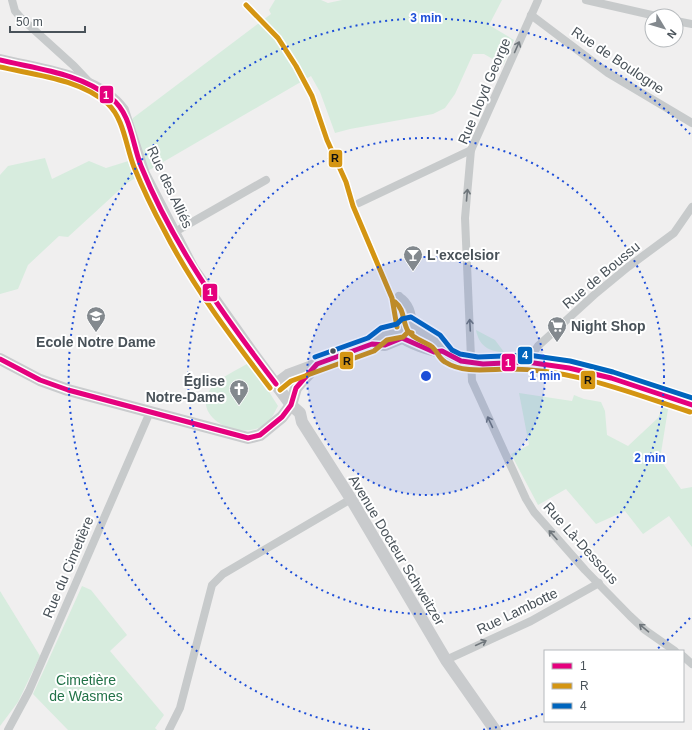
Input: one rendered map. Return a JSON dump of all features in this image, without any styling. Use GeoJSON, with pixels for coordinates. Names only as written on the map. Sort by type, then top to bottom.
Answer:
{"type":"FeatureCollection","features":[{"type":"Feature","properties":{"kind":"street"},"geometry":{"type":"LineString","coordinates":[[12,0],[15,11],[21,18],[74,66],[92,85]]}},
{"type":"Feature","properties":{"kind":"street","name":"Rue Lloyd George"},"geometry":{"type":"LineString","coordinates":[[472,364],[465,218],[471,150],[538,0]]}},
{"type":"Feature","properties":{"kind":"street"},"geometry":{"type":"LineString","coordinates":[[586,0],[644,13]]}},
{"type":"Feature","properties":{"kind":"street","name":"Rue de Boulogne"},"geometry":{"type":"LineString","coordinates":[[531,15],[608,73],[692,123]]}},
{"type":"Feature","properties":{"kind":"street","name":"Rue des Alliés"},"geometry":{"type":"LineString","coordinates":[[0,60],[92,85],[104,91],[123,110],[140,164],[193,269],[276,384]]}},
{"type":"Feature","properties":{"kind":"street"},"geometry":{"type":"LineString","coordinates":[[360,203],[471,150]]}},
{"type":"Feature","properties":{"kind":"street"},"geometry":{"type":"LineString","coordinates":[[174,233],[266,180]]}},
{"type":"Feature","properties":{"kind":"street","name":"Rue de Boussu"},"geometry":{"type":"LineString","coordinates":[[527,362],[538,346],[594,295],[628,267],[674,233],[692,207]]}},
{"type":"Feature","properties":{"kind":"street"},"geometry":{"type":"LineString","coordinates":[[288,408],[276,384],[288,375],[372,344],[385,345],[408,332],[434,352],[442,351],[449,357],[472,364],[527,362],[563,366],[602,375],[692,406]]}},
{"type":"Feature","properties":{"kind":"street"},"geometry":{"type":"LineString","coordinates":[[0,359],[15,369],[40,380],[72,391],[248,438],[260,435],[272,427],[288,408],[296,388],[317,364]]}},
{"type":"Feature","properties":{"kind":"street","name":"Rue Là-Dessous"},"geometry":{"type":"LineString","coordinates":[[472,364],[474,388],[526,499],[542,522],[599,584],[645,630],[674,650]]}},
{"type":"Feature","properties":{"kind":"street","name":"Avenue Docteur Schweitzer"},"geometry":{"type":"LineString","coordinates":[[288,408],[292,419],[302,422],[351,499],[446,660],[495,730]]}},
{"type":"Feature","properties":{"kind":"street","name":"Rue du Cimetière"},"geometry":{"type":"LineString","coordinates":[[8,730],[29,691],[150,412]]}},
{"type":"Feature","properties":{"kind":"street"},"geometry":{"type":"LineString","coordinates":[[168,730],[180,708],[212,586],[217,579],[351,499]]}},
{"type":"Feature","properties":{"kind":"street","name":"Rue Lambotte"},"geometry":{"type":"LineString","coordinates":[[446,660],[531,620],[599,584]]}},
{"type":"Feature","properties":{"kind":"green space"},"geometry":{"type":"Polygon","coordinates":[[[275,0],[321,0],[328,3],[342,0],[502,0],[489,25],[514,40],[503,65],[484,54],[473,54],[455,94],[445,108],[433,114],[335,133],[320,92],[311,76],[127,183],[68,237],[59,236],[28,265],[18,289],[0,294],[0,175],[8,166],[45,158],[52,179],[89,161],[106,168],[138,158],[128,126],[133,118],[271,14],[269,10],[275,0]]]}},
{"type":"Feature","properties":{"kind":"green space"},"geometry":{"type":"Polygon","coordinates":[[[476,330],[495,340],[504,352],[494,351],[482,344],[477,336],[476,330]]]}},
{"type":"Feature","properties":{"kind":"green space"},"geometry":{"type":"Polygon","coordinates":[[[250,362],[278,406],[270,420],[260,428],[247,430],[234,429],[222,425],[212,418],[207,408],[206,397],[216,383],[225,376],[250,362]]]}},
{"type":"Feature","properties":{"kind":"green space"},"geometry":{"type":"Polygon","coordinates":[[[519,393],[572,401],[574,395],[584,399],[601,402],[605,411],[607,435],[628,446],[658,418],[665,401],[669,403],[660,459],[681,489],[692,487],[692,547],[669,516],[643,534],[625,511],[596,524],[566,489],[538,505],[511,454],[529,445],[519,393]]]}},
{"type":"Feature","properties":{"kind":"green space","name":"Cimetière de Wasmes"},"geometry":{"type":"Polygon","coordinates":[[[82,586],[91,590],[127,635],[110,651],[164,715],[155,728],[157,730],[68,730],[33,694],[82,586]]]}},
{"type":"Feature","properties":{"kind":"green space","name":"Cimetière de Wasmes"},"geometry":{"type":"Polygon","coordinates":[[[0,591],[40,656],[18,702],[0,726],[0,591]]]}},
{"type":"Feature","properties":{"kind":"transit line","name":"R"},"geometry":{"type":"LineString","coordinates":[[246,5],[278,38],[296,66],[312,96],[327,140],[346,182],[353,206],[392,298],[397,327]]}},
{"type":"Feature","properties":{"kind":"transit line","name":"1"},"geometry":{"type":"LineString","coordinates":[[0,60],[72,77],[99,90],[118,104],[127,120],[141,166],[168,224],[184,252],[219,306],[276,384]]}},
{"type":"Feature","properties":{"kind":"transit line","name":"R"},"geometry":{"type":"LineString","coordinates":[[0,67],[71,83],[97,96],[108,104],[118,117],[134,167],[156,215],[175,251],[200,292],[270,388]]}},
{"type":"Feature","properties":{"kind":"transit line","name":"R"},"geometry":{"type":"LineString","coordinates":[[395,302],[402,312],[406,327],[410,334],[431,346],[445,362],[452,366],[468,369],[533,370],[556,373],[601,383],[690,412]]}},
{"type":"Feature","properties":{"kind":"transit line","name":"4"},"geometry":{"type":"LineString","coordinates":[[315,357],[368,338],[381,328],[397,324],[402,319],[411,317],[440,335],[452,350],[460,354],[478,357],[528,355],[570,361],[613,372],[692,398]]}},
{"type":"Feature","properties":{"kind":"transit line","name":"R"},"geometry":{"type":"LineString","coordinates":[[280,390],[291,381],[374,351],[387,340],[403,337],[408,332],[412,333]]}},
{"type":"Feature","properties":{"kind":"transit line","name":"1"},"geometry":{"type":"LineString","coordinates":[[0,359],[40,380],[68,390],[248,438],[260,435],[282,417],[291,405],[296,388],[317,364],[372,344],[385,345],[402,338],[434,352],[442,351],[461,361],[483,364],[527,362],[569,368],[611,378],[692,405]]}},
{"type":"Feature","properties":{"kind":"place","name":"L'excelsior"},"geometry":{"type":"Point","coordinates":[413,272]}},
{"type":"Feature","properties":{"kind":"place","name":"Ecole Notre Dame"},"geometry":{"type":"Point","coordinates":[96,333]}},
{"type":"Feature","properties":{"kind":"place","name":"Night Shop"},"geometry":{"type":"Point","coordinates":[557,343]}},
{"type":"Feature","properties":{"kind":"place","name":"Église Notre-Dame"},"geometry":{"type":"Point","coordinates":[239,406]}}]}
